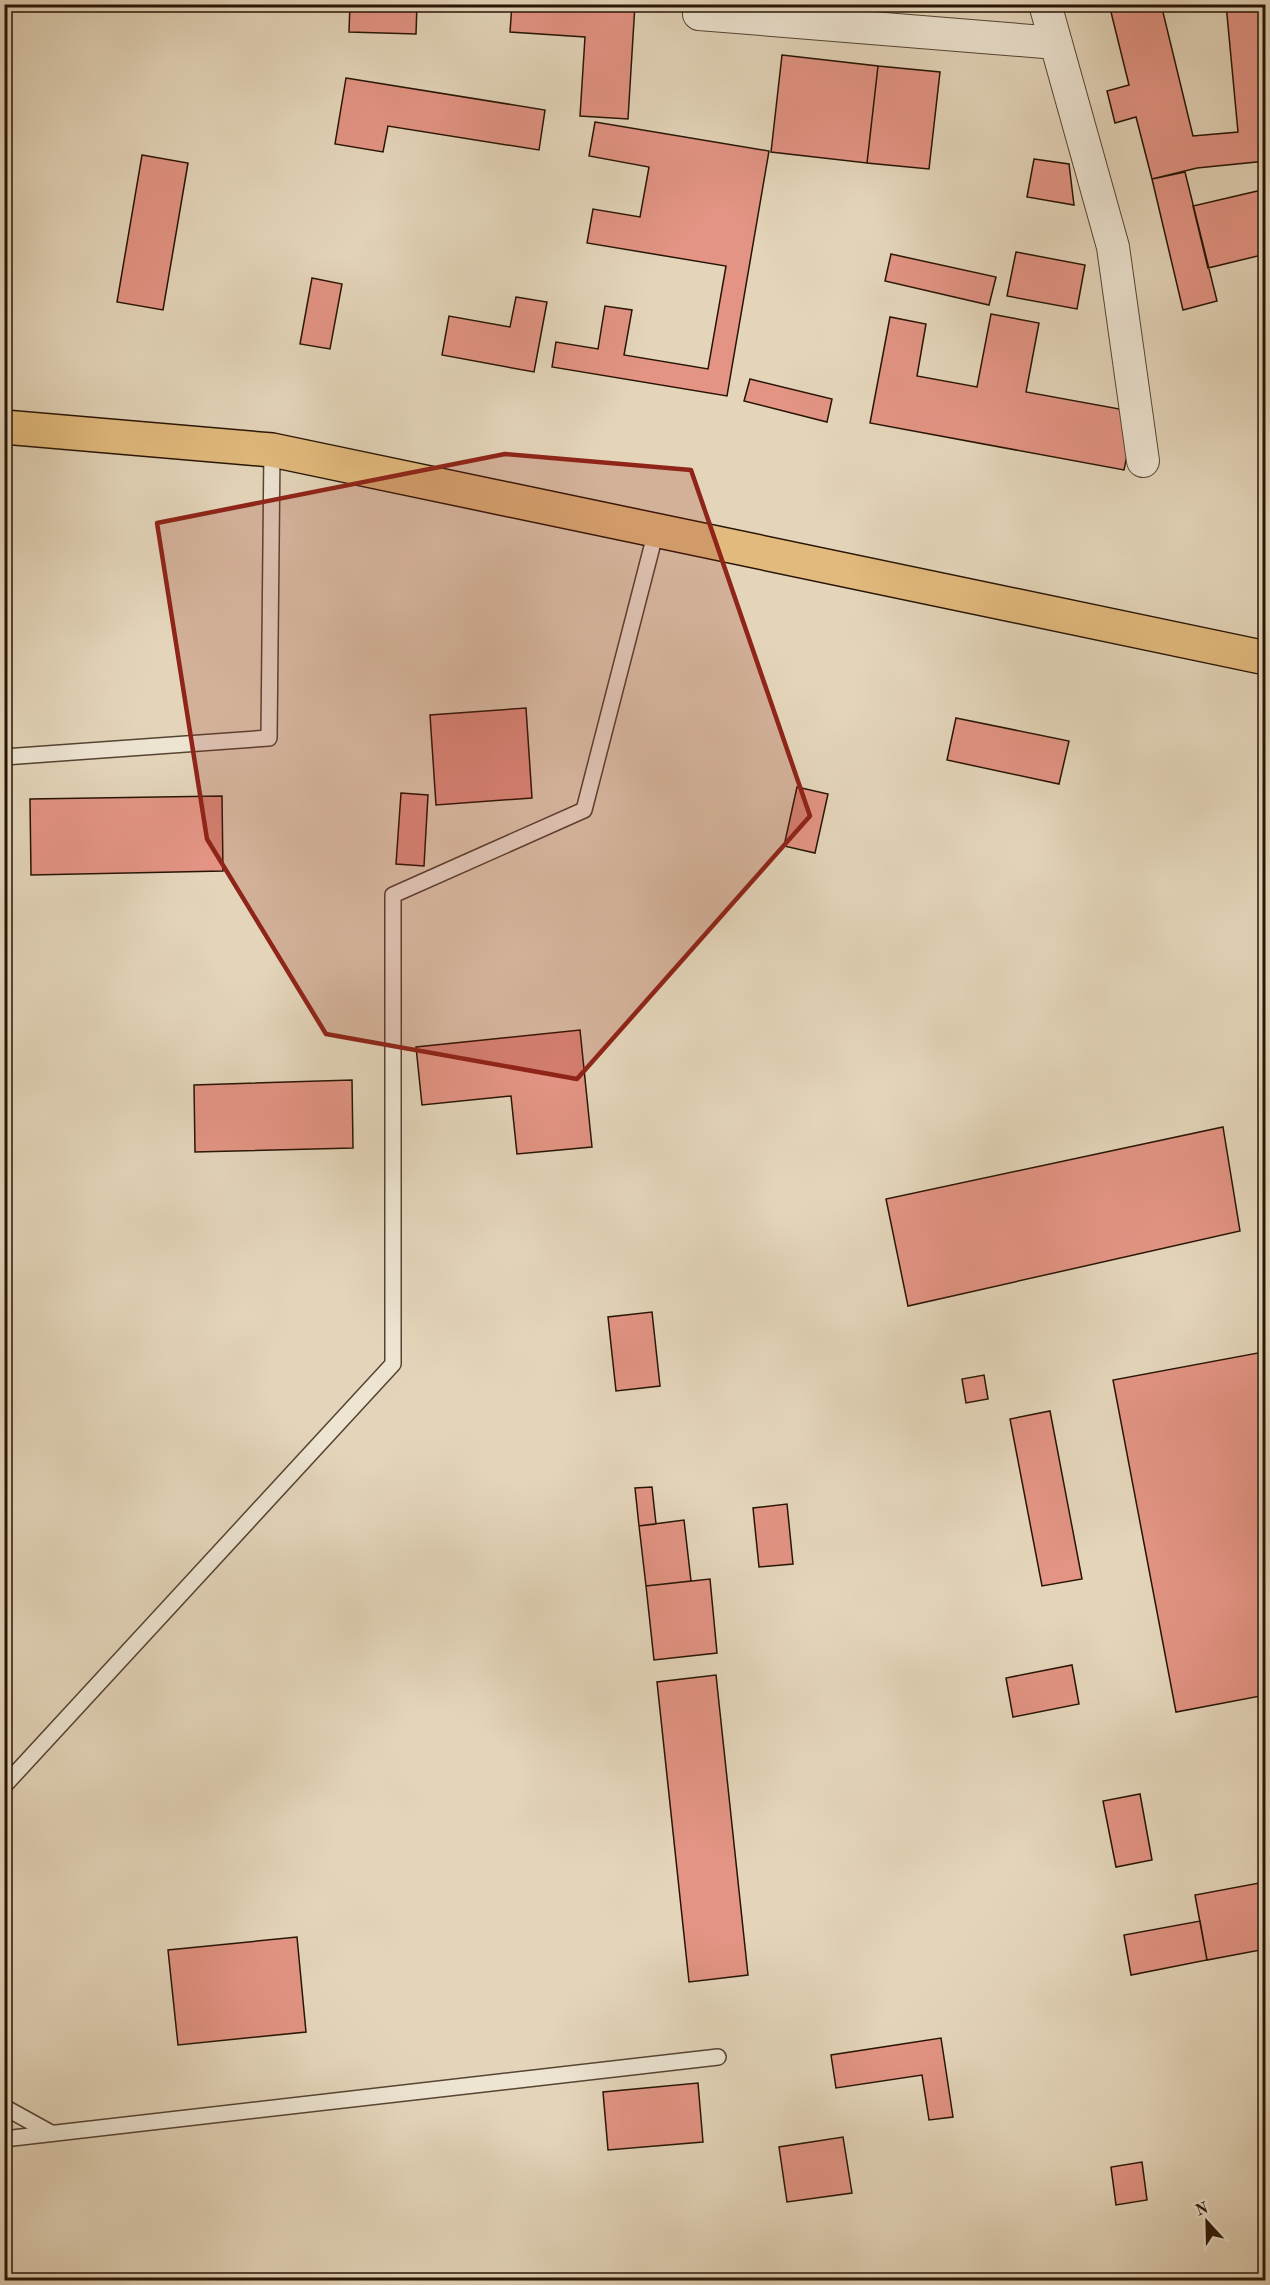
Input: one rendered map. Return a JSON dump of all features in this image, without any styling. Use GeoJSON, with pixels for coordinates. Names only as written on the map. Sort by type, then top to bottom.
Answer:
{"type":"FeatureCollection","features":[{"type":"Feature","properties":{"kind":"highway"},"geometry":{"type":"LineString","coordinates":[[4,428],[272,450],[1266,658]]}},
{"type":"Feature","properties":{"kind":"street"},"geometry":{"type":"LineString","coordinates":[[1045,4],[1113,247],[1143,461]]}},
{"type":"Feature","properties":{"kind":"street"},"geometry":{"type":"LineString","coordinates":[[699,14],[1056,43]]}},
{"type":"Feature","properties":{"kind":"lane"},"geometry":{"type":"LineString","coordinates":[[4,757],[269,738],[272,450]]}},
{"type":"Feature","properties":{"kind":"lane"},"geometry":{"type":"LineString","coordinates":[[4,1786],[393,1364],[393,896],[584,810],[656,531]]}},
{"type":"Feature","properties":{"kind":"lane"},"geometry":{"type":"LineString","coordinates":[[4,2139],[718,2057]]}},
{"type":"Feature","properties":{"kind":"lane"},"geometry":{"type":"LineString","coordinates":[[4,2107],[51,2133]]}},
{"type":"Feature","properties":{"kind":"highlighted area"},"geometry":{"type":"Polygon","coordinates":[[[505,454],[691,470],[810,816],[577,1079],[326,1034],[207,839],[157,523],[505,454]]]}},
{"type":"Feature","properties":{"kind":"building"},"geometry":{"type":"Polygon","coordinates":[[[350,4],[417,4],[416,34],[349,32],[350,4]]]}},
{"type":"Feature","properties":{"kind":"building"},"geometry":{"type":"Polygon","coordinates":[[[512,4],[635,4],[628,119],[580,116],[585,37],[510,32],[512,4]]]}},
{"type":"Feature","properties":{"kind":"building"},"geometry":{"type":"Polygon","coordinates":[[[1109,4],[1161,4],[1193,136],[1238,132],[1226,4],[1265,4],[1266,161],[1197,168],[1152,179],[1136,117],[1115,123],[1107,91],[1129,85],[1109,4]]]}},
{"type":"Feature","properties":{"kind":"building"},"geometry":{"type":"Polygon","coordinates":[[[782,55],[878,66],[867,163],[771,152],[782,55]]]}},
{"type":"Feature","properties":{"kind":"building"},"geometry":{"type":"Polygon","coordinates":[[[878,66],[940,72],[929,169],[867,163],[878,66]]]}},
{"type":"Feature","properties":{"kind":"building"},"geometry":{"type":"Polygon","coordinates":[[[346,78],[545,110],[539,150],[388,126],[383,152],[335,144],[346,78]]]}},
{"type":"Feature","properties":{"kind":"building"},"geometry":{"type":"Polygon","coordinates":[[[595,122],[769,151],[727,396],[552,367],[556,342],[598,349],[605,306],[632,310],[624,355],[708,369],[726,266],[587,243],[593,209],[640,217],[649,167],[589,156],[595,122]]]}},
{"type":"Feature","properties":{"kind":"building"},"geometry":{"type":"Polygon","coordinates":[[[142,155],[188,163],[163,310],[117,302],[142,155]]]}},
{"type":"Feature","properties":{"kind":"building"},"geometry":{"type":"Polygon","coordinates":[[[1034,159],[1069,164],[1074,205],[1027,197],[1034,159]]]}},
{"type":"Feature","properties":{"kind":"building"},"geometry":{"type":"Polygon","coordinates":[[[1185,172],[1217,301],[1183,310],[1152,179],[1185,172]]]}},
{"type":"Feature","properties":{"kind":"building"},"geometry":{"type":"Polygon","coordinates":[[[1266,189],[1266,254],[1208,268],[1193,206],[1266,189]]]}},
{"type":"Feature","properties":{"kind":"building"},"geometry":{"type":"Polygon","coordinates":[[[1016,252],[1085,265],[1077,309],[1007,296],[1016,252]]]}},
{"type":"Feature","properties":{"kind":"building"},"geometry":{"type":"Polygon","coordinates":[[[891,254],[996,277],[989,305],[885,281],[891,254]]]}},
{"type":"Feature","properties":{"kind":"building"},"geometry":{"type":"Polygon","coordinates":[[[312,278],[342,284],[330,349],[300,344],[312,278]]]}},
{"type":"Feature","properties":{"kind":"building"},"geometry":{"type":"Polygon","coordinates":[[[516,297],[547,302],[534,372],[442,355],[449,316],[510,327],[516,297]]]}},
{"type":"Feature","properties":{"kind":"building"},"geometry":{"type":"Polygon","coordinates":[[[991,314],[1039,323],[1026,392],[1136,412],[1124,470],[870,423],[890,317],[926,324],[917,376],[977,387],[991,314]]]}},
{"type":"Feature","properties":{"kind":"building"},"geometry":{"type":"Polygon","coordinates":[[[750,379],[832,399],[827,422],[744,401],[750,379]]]}},
{"type":"Feature","properties":{"kind":"building"},"geometry":{"type":"Polygon","coordinates":[[[526,708],[532,798],[436,805],[430,715],[526,708]]]}},
{"type":"Feature","properties":{"kind":"building"},"geometry":{"type":"Polygon","coordinates":[[[956,718],[1069,741],[1059,784],[947,760],[956,718]]]}},
{"type":"Feature","properties":{"kind":"building"},"geometry":{"type":"Polygon","coordinates":[[[797,787],[828,794],[815,853],[784,846],[797,787]]]}},
{"type":"Feature","properties":{"kind":"building"},"geometry":{"type":"Polygon","coordinates":[[[401,793],[428,795],[424,866],[396,864],[401,793]]]}},
{"type":"Feature","properties":{"kind":"building"},"geometry":{"type":"Polygon","coordinates":[[[222,796],[223,871],[31,875],[30,799],[222,796]]]}},
{"type":"Feature","properties":{"kind":"building"},"geometry":{"type":"Polygon","coordinates":[[[580,1030],[592,1147],[517,1154],[511,1096],[422,1105],[416,1047],[580,1030]]]}},
{"type":"Feature","properties":{"kind":"building"},"geometry":{"type":"Polygon","coordinates":[[[352,1080],[353,1148],[195,1152],[194,1085],[352,1080]]]}},
{"type":"Feature","properties":{"kind":"building"},"geometry":{"type":"Polygon","coordinates":[[[1223,1127],[1240,1231],[908,1306],[886,1199],[1223,1127]]]}},
{"type":"Feature","properties":{"kind":"building"},"geometry":{"type":"Polygon","coordinates":[[[652,1312],[660,1386],[616,1391],[608,1317],[652,1312]]]}},
{"type":"Feature","properties":{"kind":"building"},"geometry":{"type":"Polygon","coordinates":[[[1263,1352],[1266,1363],[1266,1695],[1176,1712],[1113,1380],[1263,1352]]]}},
{"type":"Feature","properties":{"kind":"building"},"geometry":{"type":"Polygon","coordinates":[[[984,1375],[988,1399],[966,1403],[962,1379],[984,1375]]]}},
{"type":"Feature","properties":{"kind":"building"},"geometry":{"type":"Polygon","coordinates":[[[1050,1411],[1082,1579],[1042,1586],[1010,1419],[1050,1411]]]}},
{"type":"Feature","properties":{"kind":"building"},"geometry":{"type":"Polygon","coordinates":[[[652,1487],[656,1524],[639,1526],[635,1488],[652,1487]]]}},
{"type":"Feature","properties":{"kind":"building"},"geometry":{"type":"Polygon","coordinates":[[[787,1504],[793,1564],[759,1567],[753,1508],[787,1504]]]}},
{"type":"Feature","properties":{"kind":"building"},"geometry":{"type":"Polygon","coordinates":[[[684,1520],[691,1581],[646,1586],[639,1526],[684,1520]]]}},
{"type":"Feature","properties":{"kind":"building"},"geometry":{"type":"Polygon","coordinates":[[[710,1579],[717,1653],[654,1660],[646,1586],[710,1579]]]}},
{"type":"Feature","properties":{"kind":"building"},"geometry":{"type":"Polygon","coordinates":[[[1072,1665],[1079,1704],[1013,1717],[1006,1678],[1072,1665]]]}},
{"type":"Feature","properties":{"kind":"building"},"geometry":{"type":"Polygon","coordinates":[[[716,1675],[748,1975],[689,1982],[657,1682],[716,1675]]]}},
{"type":"Feature","properties":{"kind":"building"},"geometry":{"type":"Polygon","coordinates":[[[1140,1794],[1152,1860],[1116,1867],[1103,1801],[1140,1794]]]}},
{"type":"Feature","properties":{"kind":"building"},"geometry":{"type":"Polygon","coordinates":[[[1259,1883],[1266,1919],[1266,1949],[1207,1960],[1195,1895],[1259,1883]]]}},
{"type":"Feature","properties":{"kind":"building"},"geometry":{"type":"Polygon","coordinates":[[[1200,1921],[1207,1960],[1131,1975],[1124,1935],[1200,1921]]]}},
{"type":"Feature","properties":{"kind":"building"},"geometry":{"type":"Polygon","coordinates":[[[297,1937],[306,2032],[178,2045],[168,1950],[297,1937]]]}},
{"type":"Feature","properties":{"kind":"building"},"geometry":{"type":"Polygon","coordinates":[[[941,2038],[953,2117],[929,2120],[922,2075],[836,2088],[831,2055],[941,2038]]]}},
{"type":"Feature","properties":{"kind":"building"},"geometry":{"type":"Polygon","coordinates":[[[698,2083],[703,2142],[608,2150],[603,2092],[698,2083]]]}},
{"type":"Feature","properties":{"kind":"building"},"geometry":{"type":"Polygon","coordinates":[[[843,2137],[852,2193],[787,2202],[779,2147],[843,2137]]]}},
{"type":"Feature","properties":{"kind":"building"},"geometry":{"type":"Polygon","coordinates":[[[1142,2162],[1147,2200],[1116,2205],[1111,2167],[1142,2162]]]}}]}
